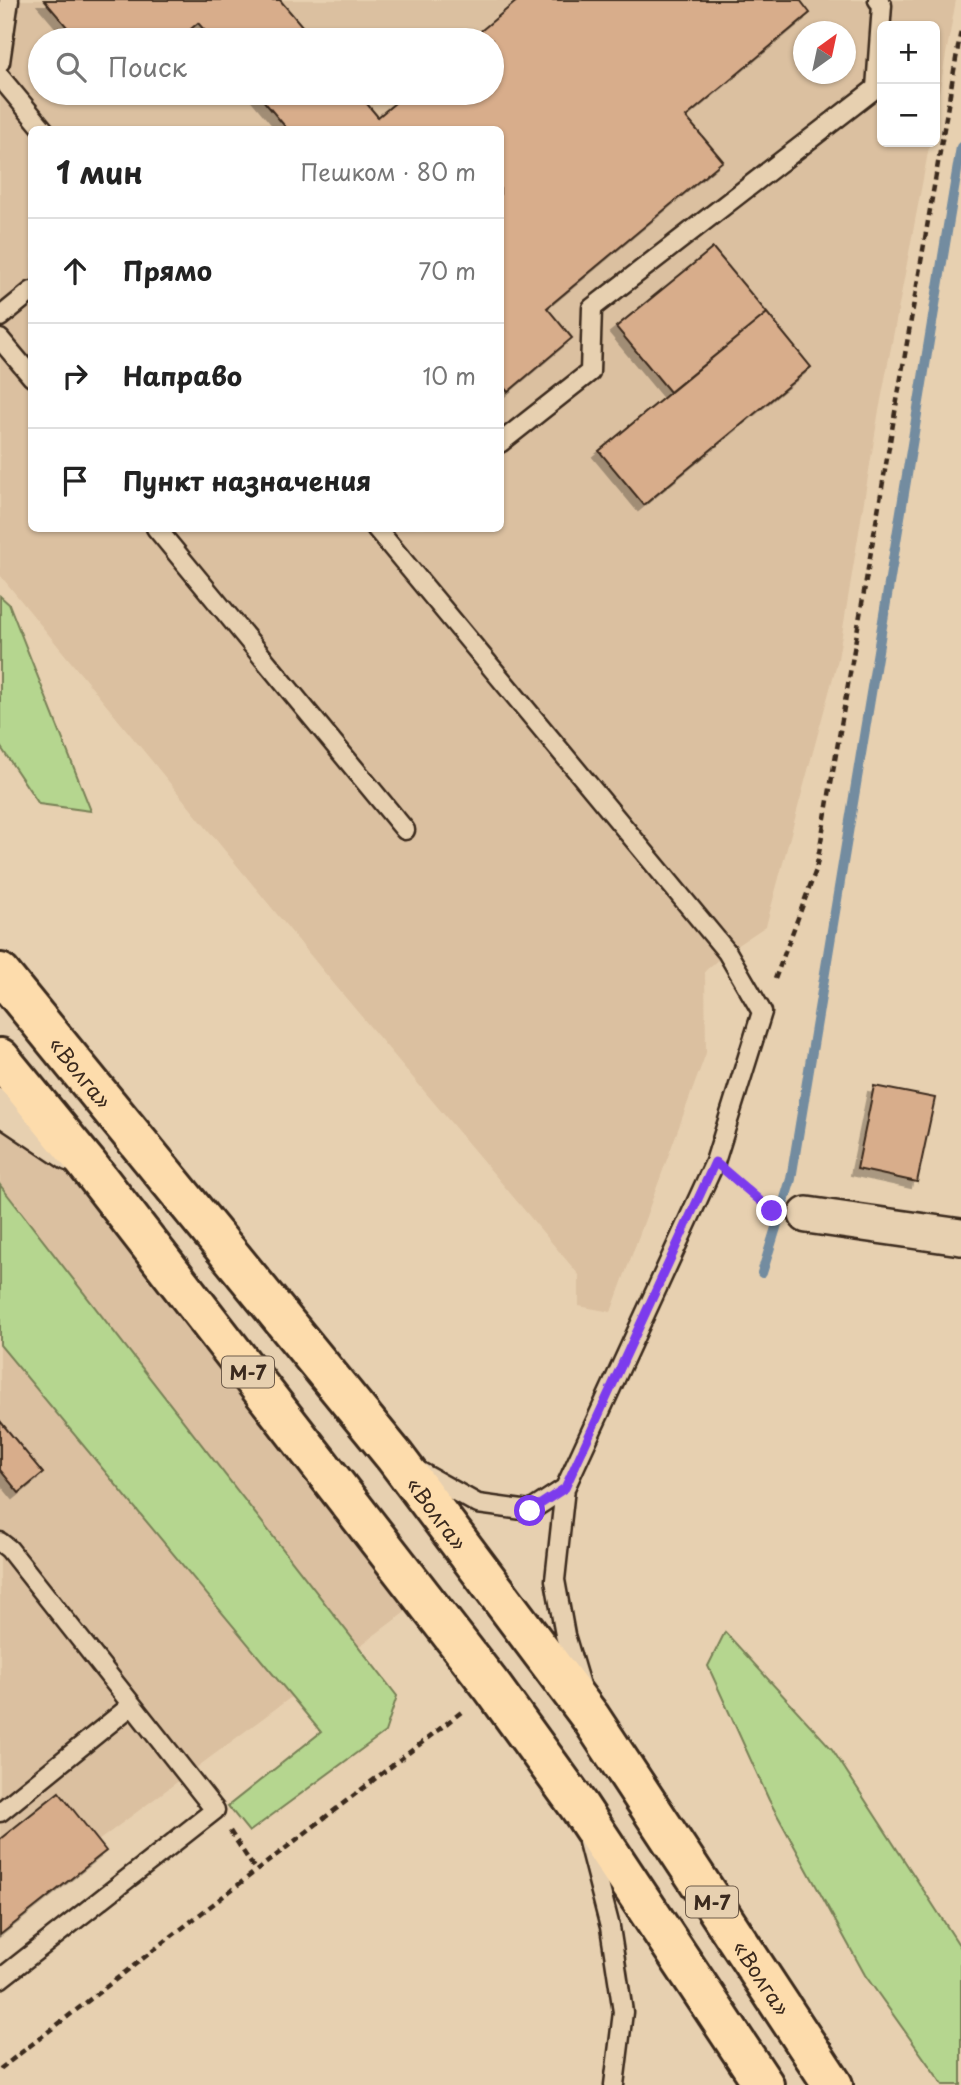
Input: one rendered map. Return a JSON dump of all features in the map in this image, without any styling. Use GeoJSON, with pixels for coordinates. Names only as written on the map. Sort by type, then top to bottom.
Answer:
{"type":"FeatureCollection","features":[{"type":"Feature","properties":{"kind":"highway","name":"«Волга»"},"geometry":{"type":"LineString","coordinates":[[0,973],[395,1457],[591,1718],[833,2085]]}},
{"type":"Feature","properties":{"kind":"highway","name":"М-7"},"geometry":{"type":"LineString","coordinates":[[0,1058],[87,1164],[493,1688],[580,1808],[764,2085]]}},
{"type":"Feature","properties":{"kind":"street"},"geometry":{"type":"LineString","coordinates":[[0,1106],[87,1164]]}},
{"type":"Feature","properties":{"kind":"street"},"geometry":{"type":"LineString","coordinates":[[807,1215],[961,1237]]}},
{"type":"Feature","properties":{"kind":"lane"},"geometry":{"type":"LineString","coordinates":[[0,62],[9,0]]}},
{"type":"Feature","properties":{"kind":"lane"},"geometry":{"type":"LineString","coordinates":[[504,440],[590,372],[592,308],[876,88],[882,5],[878,0]]}},
{"type":"Feature","properties":{"kind":"lane"},"geometry":{"type":"LineString","coordinates":[[0,77],[41,126]]}},
{"type":"Feature","properties":{"kind":"lane"},"geometry":{"type":"LineString","coordinates":[[0,317],[28,294]]}},
{"type":"Feature","properties":{"kind":"lane"},"geometry":{"type":"LineString","coordinates":[[0,338],[28,372]]}},
{"type":"Feature","properties":{"kind":"lane"},"geometry":{"type":"LineString","coordinates":[[159,532],[405,830]]}},
{"type":"Feature","properties":{"kind":"lane"},"geometry":{"type":"LineString","coordinates":[[379,532],[727,952],[762,1012],[715,1162],[565,1488],[555,1580],[565,1634],[591,1718]]}},
{"type":"Feature","properties":{"kind":"lane"},"geometry":{"type":"LineString","coordinates":[[395,1457],[478,1504],[530,1511],[565,1488]]}},
{"type":"Feature","properties":{"kind":"lane"},"geometry":{"type":"LineString","coordinates":[[0,1542],[9,1549],[215,1810],[0,1979]]}},
{"type":"Feature","properties":{"kind":"lane"},"geometry":{"type":"LineString","coordinates":[[0,1812],[132,1705]]}},
{"type":"Feature","properties":{"kind":"lane"},"geometry":{"type":"LineString","coordinates":[[580,1808],[610,1927],[623,2012],[614,2085]]}},
{"type":"Feature","properties":{"kind":"path"},"geometry":{"type":"LineString","coordinates":[[762,1012],[816,870],[961,30]]}},
{"type":"Feature","properties":{"kind":"path"},"geometry":{"type":"LineString","coordinates":[[715,1162],[772,1211]]}},
{"type":"Feature","properties":{"kind":"path"},"geometry":{"type":"LineString","coordinates":[[0,2069],[493,1688]]}},
{"type":"Feature","properties":{"kind":"path"},"geometry":{"type":"LineString","coordinates":[[215,1810],[257,1871]]}},
{"type":"Feature","properties":{"kind":"shaded area"},"geometry":{"type":"Polygon","coordinates":[[[0,0],[956,0],[940,88],[940,21],[877,21],[877,147],[929,147],[878,416],[838,659],[766,926],[727,952],[705,971],[706,1053],[611,1312],[579,1306],[579,1275],[329,978],[0,575],[0,0]]]}},
{"type":"Feature","properties":{"kind":"shaded area"},"geometry":{"type":"Polygon","coordinates":[[[0,1089],[416,1604],[0,1914],[0,1089]]]}},
{"type":"Feature","properties":{"kind":"green space"},"geometry":{"type":"Polygon","coordinates":[[[0,596],[9,604],[91,811],[39,804],[0,746],[0,596]]]}},
{"type":"Feature","properties":{"kind":"green space"},"geometry":{"type":"Polygon","coordinates":[[[0,1185],[397,1696],[385,1732],[249,1832],[228,1806],[321,1732],[0,1345],[0,1185]]]}},
{"type":"Feature","properties":{"kind":"green space"},"geometry":{"type":"Polygon","coordinates":[[[725,1632],[832,1749],[961,1948],[961,2085],[943,2085],[865,1975],[769,1800],[708,1666],[725,1632]]]}},
{"type":"Feature","properties":{"kind":"building"},"geometry":{"type":"Polygon","coordinates":[[[44,0],[280,0],[304,28],[202,28],[198,23],[192,28],[68,28],[44,0]]]}},
{"type":"Feature","properties":{"kind":"building"},"geometry":{"type":"Polygon","coordinates":[[[518,0],[800,0],[810,13],[800,21],[793,21],[793,27],[686,117],[723,161],[547,308],[572,338],[508,392],[504,388],[504,126],[285,126],[267,105],[368,105],[378,117],[392,105],[504,105],[504,28],[484,28],[518,0]]]}},
{"type":"Feature","properties":{"kind":"building"},"geometry":{"type":"Polygon","coordinates":[[[713,248],[767,313],[670,392],[616,327],[713,248]]]}},
{"type":"Feature","properties":{"kind":"building"},"geometry":{"type":"Polygon","coordinates":[[[767,313],[811,367],[644,505],[599,451],[767,313]]]}},
{"type":"Feature","properties":{"kind":"building"},"geometry":{"type":"Polygon","coordinates":[[[874,1086],[935,1098],[917,1182],[857,1169],[874,1086]]]}},
{"type":"Feature","properties":{"kind":"building"},"geometry":{"type":"Polygon","coordinates":[[[0,1421],[43,1473],[19,1493],[0,1470],[0,1421]]]}},
{"type":"Feature","properties":{"kind":"building"},"geometry":{"type":"Polygon","coordinates":[[[59,1792],[106,1851],[0,1935],[0,1839],[59,1792]]]}},
{"type":"Feature","properties":{"kind":"waterway"},"geometry":{"type":"LineString","coordinates":[[762,1273],[791,1179],[961,147]]}},
{"type":"Feature","properties":{"kind":"route"},"geometry":{"type":"LineString","coordinates":[[530,1511],[565,1488],[715,1162],[772,1211]]}}]}
